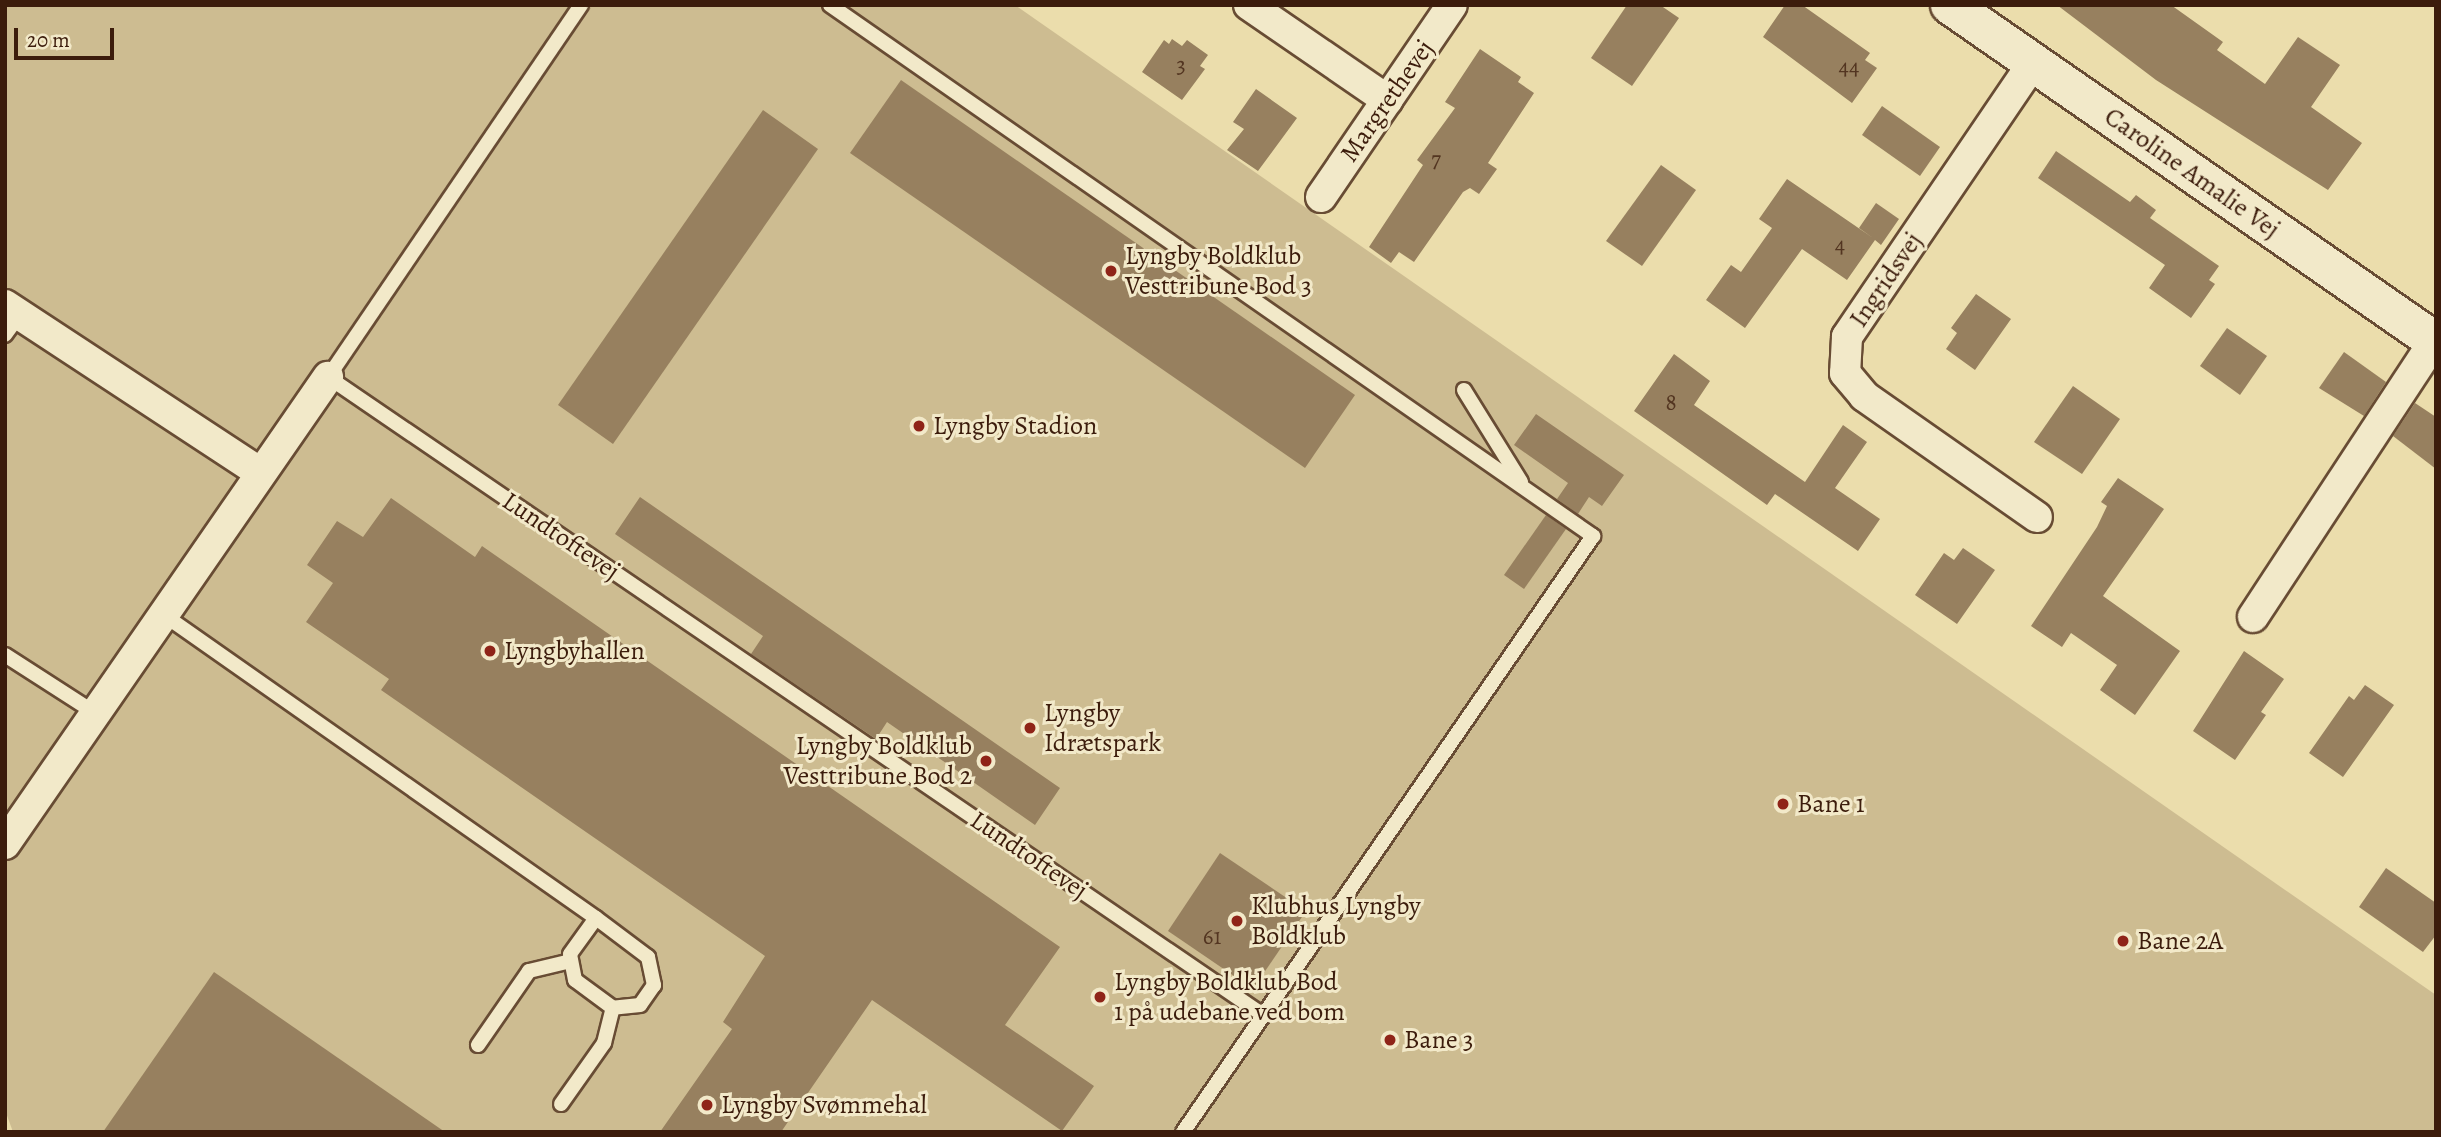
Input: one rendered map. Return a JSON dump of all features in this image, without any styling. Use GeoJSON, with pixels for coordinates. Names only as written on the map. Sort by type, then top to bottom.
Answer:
{"type":"FeatureCollection","features":[{"type":"Feature","properties":{"kind":"street"},"geometry":{"type":"LineString","coordinates":[[1249,5],[1387,100]]}},
{"type":"Feature","properties":{"kind":"street","name":"Margrethevej"},"geometry":{"type":"LineString","coordinates":[[1321,197],[1452,5]]}},
{"type":"Feature","properties":{"kind":"street","name":"Caroline Amalie Vej"},"geometry":{"type":"LineString","coordinates":[[1950,5],[2435,341],[2253,617]]}},
{"type":"Feature","properties":{"kind":"street","name":"Ingridsvej"},"geometry":{"type":"LineString","coordinates":[[2033,63],[1847,337],[1845,373],[1864,396],[2037,517]]}},
{"type":"Feature","properties":{"kind":"street"},"geometry":{"type":"LineString","coordinates":[[10,318],[261,473]]}},
{"type":"Feature","properties":{"kind":"street"},"geometry":{"type":"LineString","coordinates":[[5,845],[328,377]]}},
{"type":"Feature","properties":{"kind":"lane"},"geometry":{"type":"LineString","coordinates":[[328,377],[581,5]]}},
{"type":"Feature","properties":{"kind":"lane"},"geometry":{"type":"LineString","coordinates":[[830,5],[1593,536],[1183,1132]]}},
{"type":"Feature","properties":{"kind":"lane","name":"Lundtoftevej"},"geometry":{"type":"LineString","coordinates":[[328,377],[1263,1015]]}},
{"type":"Feature","properties":{"kind":"lane"},"geometry":{"type":"LineString","coordinates":[[1464,390],[1525,489]]}},
{"type":"Feature","properties":{"kind":"lane"},"geometry":{"type":"LineString","coordinates":[[164,615],[596,918],[648,957],[654,985],[640,1005],[613,1008],[575,979],[569,954],[596,918]]}},
{"type":"Feature","properties":{"kind":"lane"},"geometry":{"type":"LineString","coordinates":[[5,655],[95,713]]}},
{"type":"Feature","properties":{"kind":"lane"},"geometry":{"type":"LineString","coordinates":[[478,1045],[529,971],[571,961]]}},
{"type":"Feature","properties":{"kind":"lane"},"geometry":{"type":"LineString","coordinates":[[561,1104],[604,1043],[613,1008]]}},
{"type":"Feature","properties":{"kind":"shaded area","name":"Lyngby Idrætspark"},"geometry":{"type":"Polygon","coordinates":[[[5,5],[1015,5],[2436,995],[2436,1132],[13,1132],[5,1110],[5,5]]]}},
{"type":"Feature","properties":{"kind":"building"},"geometry":{"type":"Polygon","coordinates":[[[1627,5],[1660,5],[1679,18],[1632,86],[1591,58],[1627,5]]]}},
{"type":"Feature","properties":{"kind":"building"},"geometry":{"type":"Polygon","coordinates":[[[1785,5],[1802,5],[1870,53],[1865,60],[1877,68],[1852,103],[1763,37],[1785,5]]]}},
{"type":"Feature","properties":{"kind":"building"},"geometry":{"type":"Polygon","coordinates":[[[2057,5],[2171,5],[2223,42],[2217,50],[2265,84],[2298,37],[2340,65],[2311,107],[2362,143],[2328,190],[2156,80],[2057,5]]]}},
{"type":"Feature","properties":{"kind":"building"},"geometry":{"type":"Polygon","coordinates":[[[1172,39],[1182,46],[1187,40],[1208,55],[1200,66],[1205,69],[1182,100],[1142,72],[1164,40],[1169,44],[1172,39]]]}},
{"type":"Feature","properties":{"kind":"building"},"geometry":{"type":"Polygon","coordinates":[[[1480,49],[1521,77],[1518,82],[1534,93],[1488,163],[1497,169],[1479,194],[1470,188],[1463,192],[1414,262],[1399,252],[1391,263],[1369,247],[1423,165],[1417,160],[1455,108],[1445,102],[1480,49]]]}},
{"type":"Feature","properties":{"kind":"building"},"geometry":{"type":"Polygon","coordinates":[[[901,80],[1355,395],[1305,468],[850,153],[901,80]]]}},
{"type":"Feature","properties":{"kind":"building"},"geometry":{"type":"Polygon","coordinates":[[[1256,89],[1297,118],[1258,171],[1227,150],[1244,129],[1233,122],[1256,89]]]}},
{"type":"Feature","properties":{"kind":"building"},"geometry":{"type":"Polygon","coordinates":[[[1882,106],[1940,147],[1920,176],[1862,135],[1882,106]]]}},
{"type":"Feature","properties":{"kind":"building"},"geometry":{"type":"Polygon","coordinates":[[[763,110],[818,149],[613,444],[558,405],[763,110]]]}},
{"type":"Feature","properties":{"kind":"building"},"geometry":{"type":"Polygon","coordinates":[[[2056,151],[2130,202],[2136,195],[2156,210],[2150,218],[2219,266],[2209,280],[2215,284],[2191,318],[2149,288],[2165,265],[2038,178],[2056,151]]]}},
{"type":"Feature","properties":{"kind":"building"},"geometry":{"type":"Polygon","coordinates":[[[1661,165],[1696,190],[1642,266],[1606,241],[1661,165]]]}},
{"type":"Feature","properties":{"kind":"building"},"geometry":{"type":"Polygon","coordinates":[[[1787,179],[1873,238],[1859,228],[1876,203],[1899,219],[1881,245],[1875,240],[1847,280],[1802,249],[1745,328],[1706,300],[1731,265],[1741,272],[1772,228],[1759,219],[1787,179]]]}},
{"type":"Feature","properties":{"kind":"building"},"geometry":{"type":"Polygon","coordinates":[[[1976,294],[2011,319],[1975,370],[1946,349],[1957,333],[1951,328],[1976,294]]]}},
{"type":"Feature","properties":{"kind":"building"},"geometry":{"type":"Polygon","coordinates":[[[2227,328],[2267,356],[2240,395],[2200,366],[2227,328]]]}},
{"type":"Feature","properties":{"kind":"building"},"geometry":{"type":"Polygon","coordinates":[[[2344,352],[2386,382],[2364,416],[2319,388],[2344,352]]]}},
{"type":"Feature","properties":{"kind":"building"},"geometry":{"type":"Polygon","coordinates":[[[1674,354],[1710,381],[1694,405],[1805,482],[1843,425],[1867,442],[1835,488],[1880,519],[1858,551],[1775,494],[1767,505],[1634,411],[1674,354]]]}},
{"type":"Feature","properties":{"kind":"building"},"geometry":{"type":"Polygon","coordinates":[[[2073,386],[2120,419],[2082,474],[2034,442],[2073,386]]]}},
{"type":"Feature","properties":{"kind":"building"},"geometry":{"type":"Polygon","coordinates":[[[2415,403],[2436,417],[2436,469],[2393,436],[2415,403]]]}},
{"type":"Feature","properties":{"kind":"building"},"geometry":{"type":"Polygon","coordinates":[[[1536,414],[1624,475],[1602,506],[1589,497],[1578,514],[1557,499],[1568,483],[1514,445],[1536,414]]]}},
{"type":"Feature","properties":{"kind":"building"},"geometry":{"type":"Polygon","coordinates":[[[2118,478],[2164,509],[2103,596],[2180,651],[2135,715],[2100,690],[2117,665],[2071,633],[2062,647],[2031,626],[2097,527],[2107,506],[2101,502],[2118,478]]]}},
{"type":"Feature","properties":{"kind":"building"},"geometry":{"type":"Polygon","coordinates":[[[640,497],[1060,788],[1035,825],[887,722],[876,739],[751,654],[763,636],[615,534],[640,497]]]}},
{"type":"Feature","properties":{"kind":"building"},"geometry":{"type":"Polygon","coordinates":[[[391,498],[475,557],[482,546],[1060,947],[1005,1025],[1094,1086],[1062,1131],[872,1000],[781,1132],[660,1132],[732,1029],[723,1022],[765,956],[381,690],[389,679],[306,622],[333,583],[307,565],[337,521],[363,537],[391,498]]]}},
{"type":"Feature","properties":{"kind":"building"},"geometry":{"type":"Polygon","coordinates":[[[1546,515],[1566,529],[1524,589],[1504,575],[1546,515]]]}},
{"type":"Feature","properties":{"kind":"building"},"geometry":{"type":"Polygon","coordinates":[[[1963,548],[1995,570],[1957,624],[1915,595],[1944,553],[1954,560],[1963,548]]]}},
{"type":"Feature","properties":{"kind":"building"},"geometry":{"type":"Polygon","coordinates":[[[2244,651],[2284,679],[2261,712],[2266,715],[2235,760],[2193,731],[2244,651]]]}},
{"type":"Feature","properties":{"kind":"building"},"geometry":{"type":"Polygon","coordinates":[[[2365,685],[2394,705],[2343,777],[2309,753],[2349,696],[2354,700],[2365,685]]]}},
{"type":"Feature","properties":{"kind":"building","name":"Klubhus Lyngby Boldklub"},"geometry":{"type":"Polygon","coordinates":[[[1220,853],[1306,911],[1253,989],[1168,931],[1220,853]]]}},
{"type":"Feature","properties":{"kind":"building"},"geometry":{"type":"Polygon","coordinates":[[[2386,868],[2436,903],[2436,935],[2423,952],[2359,907],[2386,868]]]}},
{"type":"Feature","properties":{"kind":"building"},"geometry":{"type":"Polygon","coordinates":[[[214,972],[445,1132],[103,1132],[214,972]]]}},
{"type":"Feature","properties":{"kind":"place","name":"Lyngby Boldklub Vesttribune Bod 3"},"geometry":{"type":"Point","coordinates":[1111,271]}},
{"type":"Feature","properties":{"kind":"place","name":"Lyngby Stadion"},"geometry":{"type":"Point","coordinates":[919,426]}},
{"type":"Feature","properties":{"kind":"place","name":"Lyngbyhallen"},"geometry":{"type":"Point","coordinates":[490,651]}},
{"type":"Feature","properties":{"kind":"place","name":"Lyngby Idrætspark"},"geometry":{"type":"Point","coordinates":[1030,728]}},
{"type":"Feature","properties":{"kind":"place","name":"Lyngby Boldklub Vesttribune Bod 2"},"geometry":{"type":"Point","coordinates":[986,761]}},
{"type":"Feature","properties":{"kind":"place","name":"Bane 1"},"geometry":{"type":"Point","coordinates":[1783,804]}},
{"type":"Feature","properties":{"kind":"place","name":"Klubhus Lyngby Boldklub"},"geometry":{"type":"Point","coordinates":[1237,921]}},
{"type":"Feature","properties":{"kind":"place","name":"Bane 2A"},"geometry":{"type":"Point","coordinates":[2123,941]}},
{"type":"Feature","properties":{"kind":"place","name":"Lyngby Boldklub Bod 1 på udebane ved bom"},"geometry":{"type":"Point","coordinates":[1100,997]}},
{"type":"Feature","properties":{"kind":"place","name":"Bane 3"},"geometry":{"type":"Point","coordinates":[1390,1040]}},
{"type":"Feature","properties":{"kind":"place","name":"Lyngby Svømmehal"},"geometry":{"type":"Point","coordinates":[707,1105]}}]}
